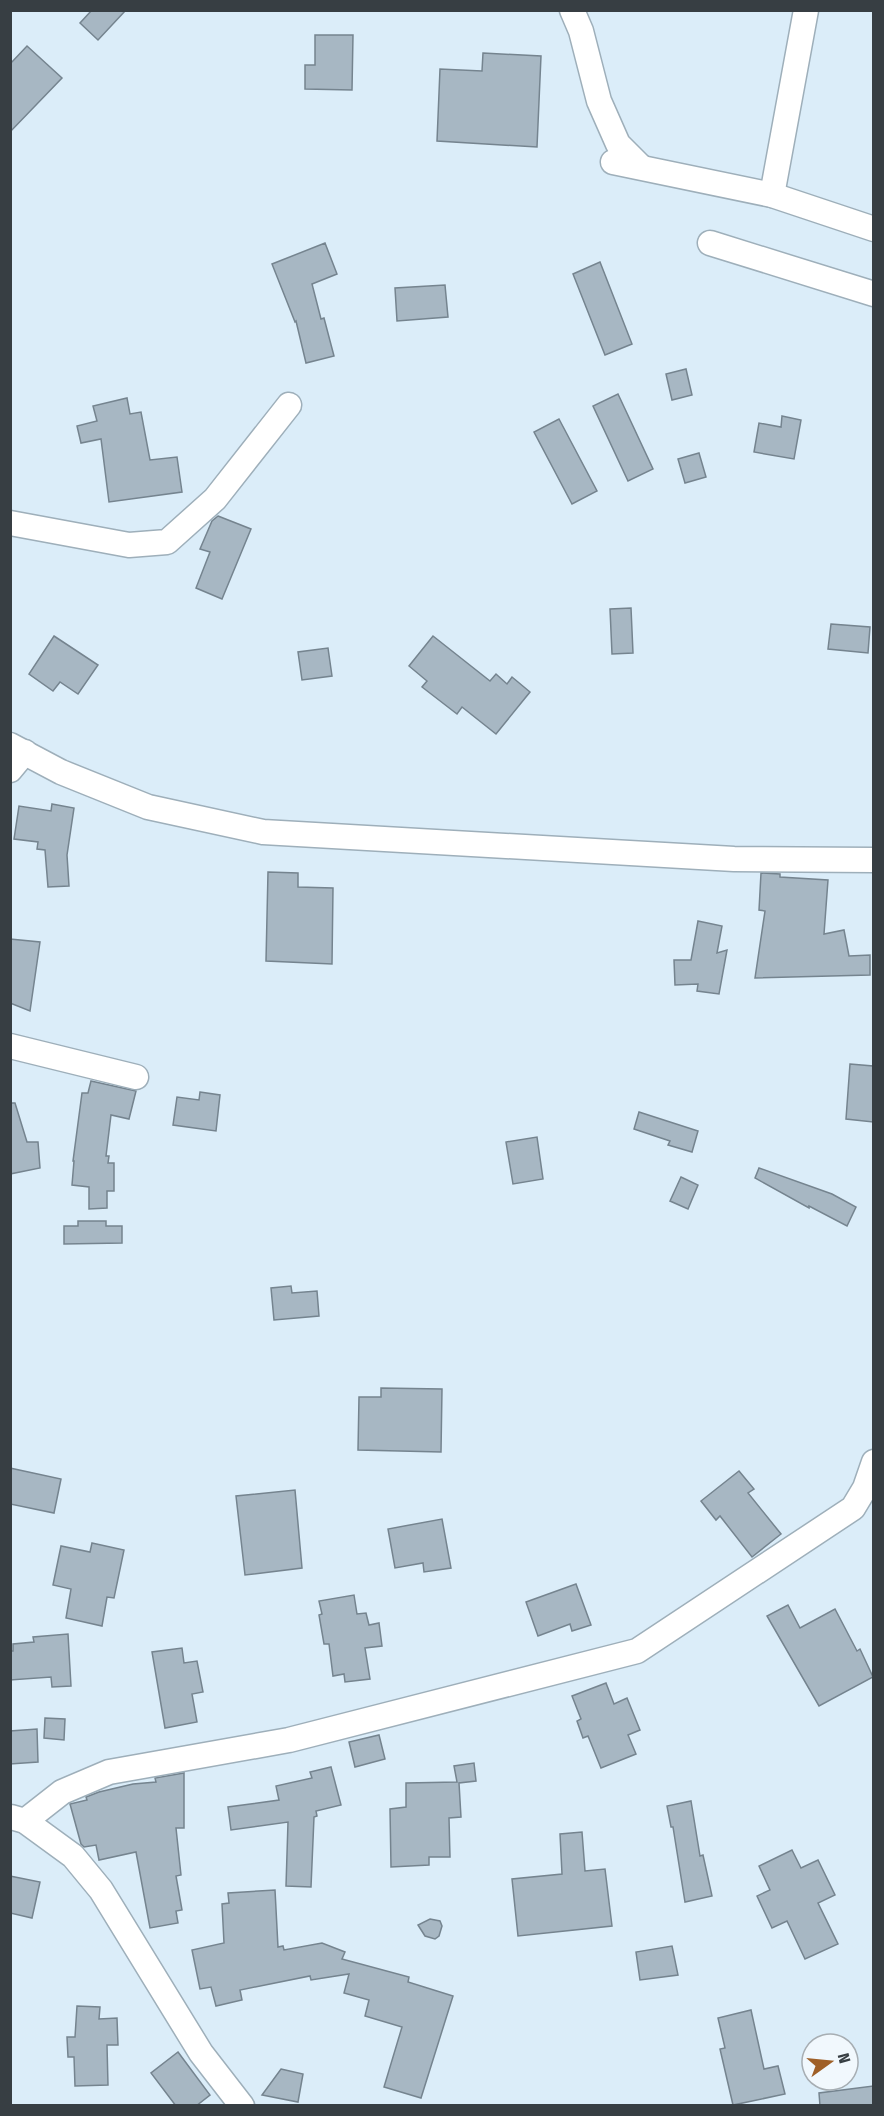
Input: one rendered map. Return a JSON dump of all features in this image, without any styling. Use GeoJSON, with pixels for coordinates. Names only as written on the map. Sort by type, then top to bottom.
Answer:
{"type":"FeatureCollection","features":[{"type":"Feature","properties":{"kind":"street"},"geometry":{"type":"LineString","coordinates":[[572,10],[581,31],[599,101],[618,144],[641,167]]}},
{"type":"Feature","properties":{"kind":"street"},"geometry":{"type":"LineString","coordinates":[[772,195],[806,10]]}},
{"type":"Feature","properties":{"kind":"street"},"geometry":{"type":"LineString","coordinates":[[613,162],[772,195],[873,229]]}},
{"type":"Feature","properties":{"kind":"street"},"geometry":{"type":"LineString","coordinates":[[710,243],[873,294]]}},
{"type":"Feature","properties":{"kind":"street"},"geometry":{"type":"LineString","coordinates":[[10,523],[129,545],[167,542],[215,499],[289,405]]}},
{"type":"Feature","properties":{"kind":"street"},"geometry":{"type":"LineString","coordinates":[[15,756],[148,807],[263,832],[734,859],[873,860]]}},
{"type":"Feature","properties":{"kind":"street"},"geometry":{"type":"LineString","coordinates":[[10,1046],[136,1077]]}},
{"type":"Feature","properties":{"kind":"street"},"geometry":{"type":"LineString","coordinates":[[242,2106],[201,2053],[101,1890],[73,1856],[18,1819],[62,1792],[108,1772],[289,1740],[637,1651],[853,1508],[866,1488],[873,1462]]}},
{"type":"Feature","properties":{"kind":"building"},"geometry":{"type":"Polygon","coordinates":[[[92,10],[126,10],[98,40],[80,23],[92,10]]]}},
{"type":"Feature","properties":{"kind":"building"},"geometry":{"type":"Polygon","coordinates":[[[315,35],[353,35],[352,90],[305,89],[305,65],[315,65],[315,35]]]}},
{"type":"Feature","properties":{"kind":"building"},"geometry":{"type":"Polygon","coordinates":[[[27,46],[62,78],[10,132],[10,64],[27,46]]]}},
{"type":"Feature","properties":{"kind":"building"},"geometry":{"type":"Polygon","coordinates":[[[483,53],[541,56],[537,147],[437,141],[440,69],[482,71],[483,53]]]}},
{"type":"Feature","properties":{"kind":"building"},"geometry":{"type":"Polygon","coordinates":[[[325,243],[337,274],[312,284],[334,356],[306,363],[296,321],[272,264],[325,243]]]}},
{"type":"Feature","properties":{"kind":"building"},"geometry":{"type":"Polygon","coordinates":[[[600,262],[632,344],[605,355],[573,274],[600,262]]]}},
{"type":"Feature","properties":{"kind":"building"},"geometry":{"type":"Polygon","coordinates":[[[445,285],[448,317],[397,321],[395,288],[445,285]]]}},
{"type":"Feature","properties":{"kind":"building"},"geometry":{"type":"Polygon","coordinates":[[[686,369],[692,395],[672,400],[666,374],[686,369]]]}},
{"type":"Feature","properties":{"kind":"building"},"geometry":{"type":"Polygon","coordinates":[[[618,394],[653,469],[628,481],[593,406],[618,394]]]}},
{"type":"Feature","properties":{"kind":"building"},"geometry":{"type":"Polygon","coordinates":[[[127,398],[130,414],[141,412],[150,460],[177,457],[182,492],[109,502],[101,439],[81,443],[77,426],[97,421],[93,406],[127,398]]]}},
{"type":"Feature","properties":{"kind":"building"},"geometry":{"type":"Polygon","coordinates":[[[782,416],[801,420],[794,459],[754,452],[759,423],[781,427],[782,416]]]}},
{"type":"Feature","properties":{"kind":"building"},"geometry":{"type":"Polygon","coordinates":[[[559,419],[597,491],[572,504],[534,432],[559,419]]]}},
{"type":"Feature","properties":{"kind":"building"},"geometry":{"type":"Polygon","coordinates":[[[699,453],[706,477],[685,483],[678,459],[699,453]]]}},
{"type":"Feature","properties":{"kind":"building"},"geometry":{"type":"Polygon","coordinates":[[[218,516],[251,529],[222,599],[196,588],[210,552],[200,549],[212,521],[218,516]]]}},
{"type":"Feature","properties":{"kind":"building"},"geometry":{"type":"Polygon","coordinates":[[[631,608],[633,653],[612,654],[610,609],[631,608]]]}},
{"type":"Feature","properties":{"kind":"building"},"geometry":{"type":"Polygon","coordinates":[[[831,624],[870,627],[868,653],[828,649],[831,624]]]}},
{"type":"Feature","properties":{"kind":"building"},"geometry":{"type":"Polygon","coordinates":[[[54,636],[98,665],[78,694],[60,682],[53,691],[29,674],[54,636]]]}},
{"type":"Feature","properties":{"kind":"building"},"geometry":{"type":"Polygon","coordinates":[[[433,636],[490,681],[496,674],[507,684],[512,677],[530,692],[496,734],[462,707],[457,714],[422,687],[427,681],[409,666],[433,636]]]}},
{"type":"Feature","properties":{"kind":"building"},"geometry":{"type":"Polygon","coordinates":[[[328,648],[332,676],[302,680],[298,652],[328,648]]]}},
{"type":"Feature","properties":{"kind":"building"},"geometry":{"type":"Polygon","coordinates":[[[52,804],[74,808],[67,855],[69,886],[48,887],[45,850],[37,849],[38,842],[14,839],[19,806],[51,811],[52,804]]]}},
{"type":"Feature","properties":{"kind":"building"},"geometry":{"type":"Polygon","coordinates":[[[268,872],[298,873],[298,887],[333,888],[332,964],[266,961],[268,872]]]}},
{"type":"Feature","properties":{"kind":"building"},"geometry":{"type":"Polygon","coordinates":[[[761,873],[780,874],[780,877],[828,880],[824,934],[844,930],[849,956],[870,955],[870,975],[755,978],[765,911],[759,910],[761,873]]]}},
{"type":"Feature","properties":{"kind":"building"},"geometry":{"type":"Polygon","coordinates":[[[698,921],[722,926],[717,953],[727,950],[719,994],[697,991],[698,984],[675,985],[674,960],[691,960],[698,921]]]}},
{"type":"Feature","properties":{"kind":"building"},"geometry":{"type":"Polygon","coordinates":[[[10,939],[40,942],[30,1011],[10,1003],[10,939]]]}},
{"type":"Feature","properties":{"kind":"building"},"geometry":{"type":"Polygon","coordinates":[[[850,1064],[873,1066],[873,1122],[846,1119],[850,1064]]]}},
{"type":"Feature","properties":{"kind":"building"},"geometry":{"type":"Polygon","coordinates":[[[91,1081],[136,1091],[129,1119],[111,1115],[106,1156],[109,1156],[108,1163],[114,1163],[114,1191],[107,1191],[107,1208],[89,1209],[89,1187],[72,1185],[82,1093],[88,1093],[91,1081]]]}},
{"type":"Feature","properties":{"kind":"building"},"geometry":{"type":"Polygon","coordinates":[[[200,1092],[220,1095],[216,1131],[173,1125],[177,1097],[199,1100],[200,1092]]]}},
{"type":"Feature","properties":{"kind":"building"},"geometry":{"type":"Polygon","coordinates":[[[10,1103],[15,1103],[27,1142],[38,1142],[40,1168],[10,1174],[10,1103]]]}},
{"type":"Feature","properties":{"kind":"building"},"geometry":{"type":"Polygon","coordinates":[[[639,1112],[698,1131],[692,1152],[668,1145],[670,1141],[634,1129],[639,1112]]]}},
{"type":"Feature","properties":{"kind":"building"},"geometry":{"type":"Polygon","coordinates":[[[537,1137],[543,1179],[513,1184],[506,1142],[537,1137]]]}},
{"type":"Feature","properties":{"kind":"building"},"geometry":{"type":"Polygon","coordinates":[[[759,1168],[832,1194],[856,1207],[847,1226],[755,1178],[759,1168]]]}},
{"type":"Feature","properties":{"kind":"building"},"geometry":{"type":"Polygon","coordinates":[[[681,1177],[698,1185],[688,1209],[670,1201],[681,1177]]]}},
{"type":"Feature","properties":{"kind":"building"},"geometry":{"type":"Polygon","coordinates":[[[78,1221],[106,1221],[106,1226],[122,1226],[122,1243],[64,1244],[64,1226],[78,1226],[78,1221]]]}},
{"type":"Feature","properties":{"kind":"building"},"geometry":{"type":"Polygon","coordinates":[[[291,1286],[292,1293],[317,1291],[319,1316],[274,1320],[271,1288],[291,1286]]]}},
{"type":"Feature","properties":{"kind":"building"},"geometry":{"type":"Polygon","coordinates":[[[381,1388],[442,1389],[441,1452],[358,1450],[359,1397],[381,1397],[381,1388]]]}},
{"type":"Feature","properties":{"kind":"building"},"geometry":{"type":"Polygon","coordinates":[[[10,1468],[61,1479],[54,1513],[10,1504],[10,1468]]]}},
{"type":"Feature","properties":{"kind":"building"},"geometry":{"type":"Polygon","coordinates":[[[739,1471],[754,1489],[748,1493],[781,1534],[752,1557],[720,1516],[716,1520],[701,1501],[739,1471]]]}},
{"type":"Feature","properties":{"kind":"building"},"geometry":{"type":"Polygon","coordinates":[[[295,1490],[302,1568],[245,1575],[236,1496],[295,1490]]]}},
{"type":"Feature","properties":{"kind":"building"},"geometry":{"type":"Polygon","coordinates":[[[442,1519],[451,1568],[424,1572],[423,1563],[395,1568],[388,1529],[442,1519]]]}},
{"type":"Feature","properties":{"kind":"building"},"geometry":{"type":"Polygon","coordinates":[[[92,1543],[124,1550],[114,1598],[107,1597],[102,1626],[66,1618],[71,1589],[53,1585],[61,1546],[90,1552],[92,1543]]]}},
{"type":"Feature","properties":{"kind":"building"},"geometry":{"type":"Polygon","coordinates":[[[576,1584],[591,1625],[572,1631],[570,1624],[538,1636],[526,1602],[576,1584]]]}},
{"type":"Feature","properties":{"kind":"building"},"geometry":{"type":"Polygon","coordinates":[[[354,1595],[357,1614],[366,1613],[369,1625],[379,1623],[382,1646],[365,1648],[370,1679],[345,1682],[344,1674],[333,1676],[329,1644],[324,1644],[319,1601],[354,1595]]]}},
{"type":"Feature","properties":{"kind":"building"},"geometry":{"type":"Polygon","coordinates":[[[788,1605],[800,1628],[835,1609],[857,1651],[860,1649],[873,1677],[819,1706],[767,1616],[788,1605]]]}},
{"type":"Feature","properties":{"kind":"building"},"geometry":{"type":"Polygon","coordinates":[[[68,1634],[71,1686],[52,1687],[51,1677],[10,1680],[10,1651],[13,1651],[13,1644],[34,1642],[33,1637],[68,1634]]]}},
{"type":"Feature","properties":{"kind":"building"},"geometry":{"type":"Polygon","coordinates":[[[182,1648],[184,1663],[197,1661],[203,1692],[192,1694],[197,1722],[165,1728],[152,1652],[182,1648]]]}},
{"type":"Feature","properties":{"kind":"building"},"geometry":{"type":"Polygon","coordinates":[[[606,1683],[614,1704],[627,1698],[640,1730],[628,1735],[636,1754],[601,1768],[588,1736],[583,1738],[577,1721],[581,1719],[572,1696],[606,1683]]]}},
{"type":"Feature","properties":{"kind":"building"},"geometry":{"type":"Polygon","coordinates":[[[45,1718],[65,1719],[64,1740],[44,1738],[45,1718]]]}},
{"type":"Feature","properties":{"kind":"building"},"geometry":{"type":"Polygon","coordinates":[[[37,1729],[38,1762],[10,1764],[10,1731],[37,1729]]]}},
{"type":"Feature","properties":{"kind":"building"},"geometry":{"type":"Polygon","coordinates":[[[379,1735],[385,1759],[355,1767],[349,1742],[379,1735]]]}},
{"type":"Feature","properties":{"kind":"building"},"geometry":{"type":"Polygon","coordinates":[[[474,1763],[476,1781],[459,1783],[461,1817],[449,1818],[450,1857],[429,1857],[429,1865],[391,1867],[390,1809],[406,1807],[406,1783],[457,1782],[454,1766],[474,1763]]]}},
{"type":"Feature","properties":{"kind":"building"},"geometry":{"type":"Polygon","coordinates":[[[331,1767],[341,1805],[316,1811],[311,1887],[286,1886],[288,1822],[231,1830],[228,1807],[279,1800],[276,1786],[312,1778],[310,1772],[331,1767]]]}},
{"type":"Feature","properties":{"kind":"building"},"geometry":{"type":"Polygon","coordinates":[[[184,1773],[184,1828],[176,1828],[181,1875],[176,1876],[182,1910],[176,1911],[178,1923],[150,1928],[136,1852],[99,1860],[96,1845],[84,1847],[81,1844],[70,1804],[87,1800],[86,1797],[99,1792],[133,1784],[156,1782],[155,1778],[184,1773]]]}},
{"type":"Feature","properties":{"kind":"building"},"geometry":{"type":"Polygon","coordinates":[[[691,1801],[700,1856],[703,1855],[712,1896],[685,1902],[673,1827],[671,1827],[667,1806],[691,1801]]]}},
{"type":"Feature","properties":{"kind":"building"},"geometry":{"type":"Polygon","coordinates":[[[582,1832],[585,1871],[605,1869],[612,1926],[518,1936],[512,1879],[562,1874],[560,1834],[582,1832]]]}},
{"type":"Feature","properties":{"kind":"building"},"geometry":{"type":"Polygon","coordinates":[[[792,1850],[801,1868],[818,1860],[835,1895],[818,1903],[838,1944],[805,1959],[787,1921],[772,1928],[757,1896],[770,1890],[759,1866],[792,1850]]]}},
{"type":"Feature","properties":{"kind":"building"},"geometry":{"type":"Polygon","coordinates":[[[10,1876],[40,1882],[32,1918],[10,1913],[10,1876]]]}},
{"type":"Feature","properties":{"kind":"building"},"geometry":{"type":"Polygon","coordinates":[[[275,1890],[278,1947],[283,1946],[284,1950],[322,1943],[345,1952],[342,1959],[409,1977],[408,1982],[453,1996],[421,2098],[384,2087],[402,2027],[365,2016],[369,2000],[344,1993],[349,1974],[311,1980],[310,1976],[240,1990],[242,2000],[216,2006],[211,1987],[200,1989],[192,1950],[224,1943],[222,1904],[229,1903],[228,1893],[275,1890]]]}},
{"type":"Feature","properties":{"kind":"building"},"geometry":{"type":"Polygon","coordinates":[[[430,1919],[440,1921],[442,1926],[439,1936],[435,1939],[425,1936],[418,1925],[430,1919]]]}},
{"type":"Feature","properties":{"kind":"building"},"geometry":{"type":"Polygon","coordinates":[[[672,1946],[678,1975],[640,1980],[636,1952],[672,1946]]]}},
{"type":"Feature","properties":{"kind":"building"},"geometry":{"type":"Polygon","coordinates":[[[77,2006],[100,2007],[99,2019],[117,2018],[118,2045],[107,2045],[108,2085],[75,2086],[74,2057],[68,2057],[67,2037],[75,2037],[77,2006]]]}},
{"type":"Feature","properties":{"kind":"building"},"geometry":{"type":"Polygon","coordinates":[[[751,2010],[764,2069],[778,2066],[785,2094],[733,2105],[720,2049],[725,2048],[718,2018],[751,2010]]]}},
{"type":"Feature","properties":{"kind":"building"},"geometry":{"type":"Polygon","coordinates":[[[178,2052],[210,2095],[196,2106],[176,2106],[151,2073],[178,2052]]]}},
{"type":"Feature","properties":{"kind":"building"},"geometry":{"type":"Polygon","coordinates":[[[281,2069],[303,2074],[298,2102],[262,2095],[281,2069]]]}},
{"type":"Feature","properties":{"kind":"building"},"geometry":{"type":"Polygon","coordinates":[[[873,2086],[873,2106],[820,2106],[819,2093],[860,2092],[860,2088],[873,2086]]]}}]}
